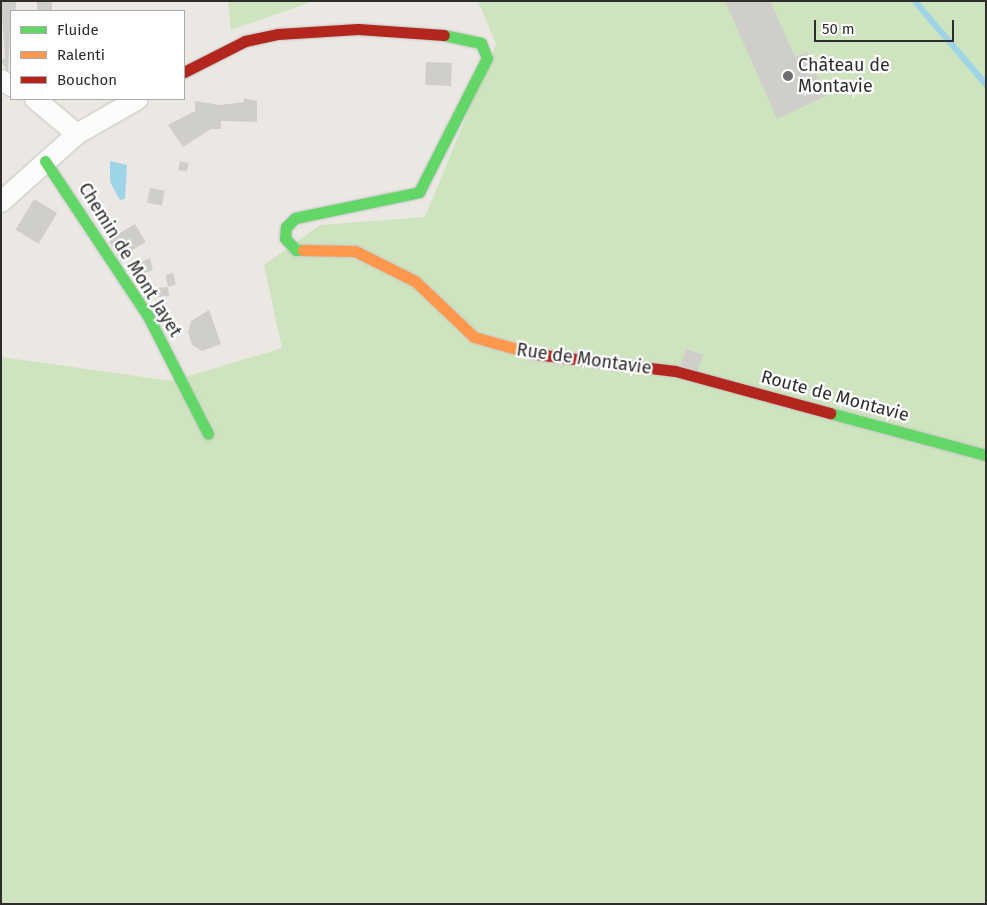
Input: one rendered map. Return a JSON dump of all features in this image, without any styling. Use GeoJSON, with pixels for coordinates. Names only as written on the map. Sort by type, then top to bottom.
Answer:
{"type":"FeatureCollection","features":[{"type":"Feature","properties":{"kind":"street","name":"Rue de Montavie"},"geometry":{"type":"LineString","coordinates":[[185,71],[245,41],[278,34],[358,29],[434,33],[480,43],[487,58],[472,95],[419,192],[295,218],[286,227],[285,238],[296,250],[355,251],[407,277],[474,337],[495,345],[575,362],[674,371]]}},
{"type":"Feature","properties":{"kind":"street"},"geometry":{"type":"LineString","coordinates":[[36,100],[77,134]]}},
{"type":"Feature","properties":{"kind":"street"},"geometry":{"type":"LineString","coordinates":[[1,202],[45,160],[77,134],[136,100]]}},
{"type":"Feature","properties":{"kind":"street","name":"Chemin de Mont Jayet"},"geometry":{"type":"LineString","coordinates":[[45,160],[148,316],[208,434]]}},
{"type":"Feature","properties":{"kind":"street","name":"Route de Montavie"},"geometry":{"type":"LineString","coordinates":[[674,371],[986,455]]}},
{"type":"Feature","properties":{"kind":"green space"},"geometry":{"type":"Polygon","coordinates":[[[228,1],[314,1],[231,30],[228,1]]]}},
{"type":"Feature","properties":{"kind":"green space"},"geometry":{"type":"Polygon","coordinates":[[[478,1],[986,1],[986,904],[1,904],[1,357],[172,381],[282,348],[264,265],[320,225],[425,217],[496,44],[478,1]]]}},
{"type":"Feature","properties":{"kind":"water"},"geometry":{"type":"Polygon","coordinates":[[[110,161],[127,165],[125,199],[120,200],[110,182],[110,161]]]}},
{"type":"Feature","properties":{"kind":"building"},"geometry":{"type":"Polygon","coordinates":[[[1,1],[16,1],[16,10],[10,10],[8,72],[1,61],[5,58],[1,1]]]}},
{"type":"Feature","properties":{"kind":"building"},"geometry":{"type":"Polygon","coordinates":[[[37,1],[52,1],[52,10],[37,10],[37,1]]]}},
{"type":"Feature","properties":{"kind":"building","name":"Château de Montavie"},"geometry":{"type":"Polygon","coordinates":[[[725,1],[770,1],[795,57],[807,52],[826,96],[777,119],[725,1]]]}},
{"type":"Feature","properties":{"kind":"building"},"geometry":{"type":"Polygon","coordinates":[[[426,62],[452,63],[451,86],[425,85],[426,62]]]}},
{"type":"Feature","properties":{"kind":"building"},"geometry":{"type":"Polygon","coordinates":[[[244,98],[257,101],[257,122],[221,121],[221,129],[211,129],[183,147],[168,125],[195,111],[195,101],[220,105],[244,102],[244,98]]]}},
{"type":"Feature","properties":{"kind":"building"},"geometry":{"type":"Polygon","coordinates":[[[180,161],[189,163],[187,172],[178,170],[180,161]]]}},
{"type":"Feature","properties":{"kind":"building"},"geometry":{"type":"Polygon","coordinates":[[[150,188],[165,191],[162,206],[147,203],[150,188]]]}},
{"type":"Feature","properties":{"kind":"building"},"geometry":{"type":"Polygon","coordinates":[[[34,199],[57,213],[39,244],[15,230],[34,199]]]}},
{"type":"Feature","properties":{"kind":"building"},"geometry":{"type":"Polygon","coordinates":[[[135,224],[146,242],[119,258],[108,240],[135,224]]]}},
{"type":"Feature","properties":{"kind":"building"},"geometry":{"type":"Polygon","coordinates":[[[150,258],[153,270],[142,274],[140,262],[150,258]]]}},
{"type":"Feature","properties":{"kind":"building"},"geometry":{"type":"Polygon","coordinates":[[[173,273],[176,285],[168,287],[165,275],[173,273]]]}},
{"type":"Feature","properties":{"kind":"building"},"geometry":{"type":"Polygon","coordinates":[[[168,287],[169,296],[144,299],[143,290],[168,287]]]}},
{"type":"Feature","properties":{"kind":"building"},"geometry":{"type":"Polygon","coordinates":[[[209,310],[221,344],[202,351],[192,345],[188,332],[191,321],[209,310]]]}},
{"type":"Feature","properties":{"kind":"building"},"geometry":{"type":"Polygon","coordinates":[[[686,349],[703,355],[697,371],[680,365],[686,349]]]}},
{"type":"Feature","properties":{"kind":"waterway"},"geometry":{"type":"LineString","coordinates":[[915,1],[986,84]]}},
{"type":"Feature","properties":{"kind":"traffic: fast"},"geometry":{"type":"LineString","coordinates":[[303,250],[296,250],[285,238],[286,227],[295,218],[419,192],[487,58],[481,43],[444,35]]}},
{"type":"Feature","properties":{"kind":"traffic: fast"},"geometry":{"type":"LineString","coordinates":[[45,161],[148,316],[208,434]]}},
{"type":"Feature","properties":{"kind":"traffic: fast"},"geometry":{"type":"LineString","coordinates":[[830,413],[986,455]]}},
{"type":"Feature","properties":{"kind":"traffic: slow"},"geometry":{"type":"LineString","coordinates":[[303,250],[355,251],[415,281],[474,337],[535,354]]}},
{"type":"Feature","properties":{"kind":"traffic: jam"},"geometry":{"type":"LineString","coordinates":[[185,71],[245,41],[278,34],[358,29],[444,35]]}},
{"type":"Feature","properties":{"kind":"traffic: jam"},"geometry":{"type":"LineString","coordinates":[[535,354],[675,371],[830,413]]}},
{"type":"Feature","properties":{"kind":"place","name":"Château de Montavie"},"geometry":{"type":"Point","coordinates":[788,76]}}]}
